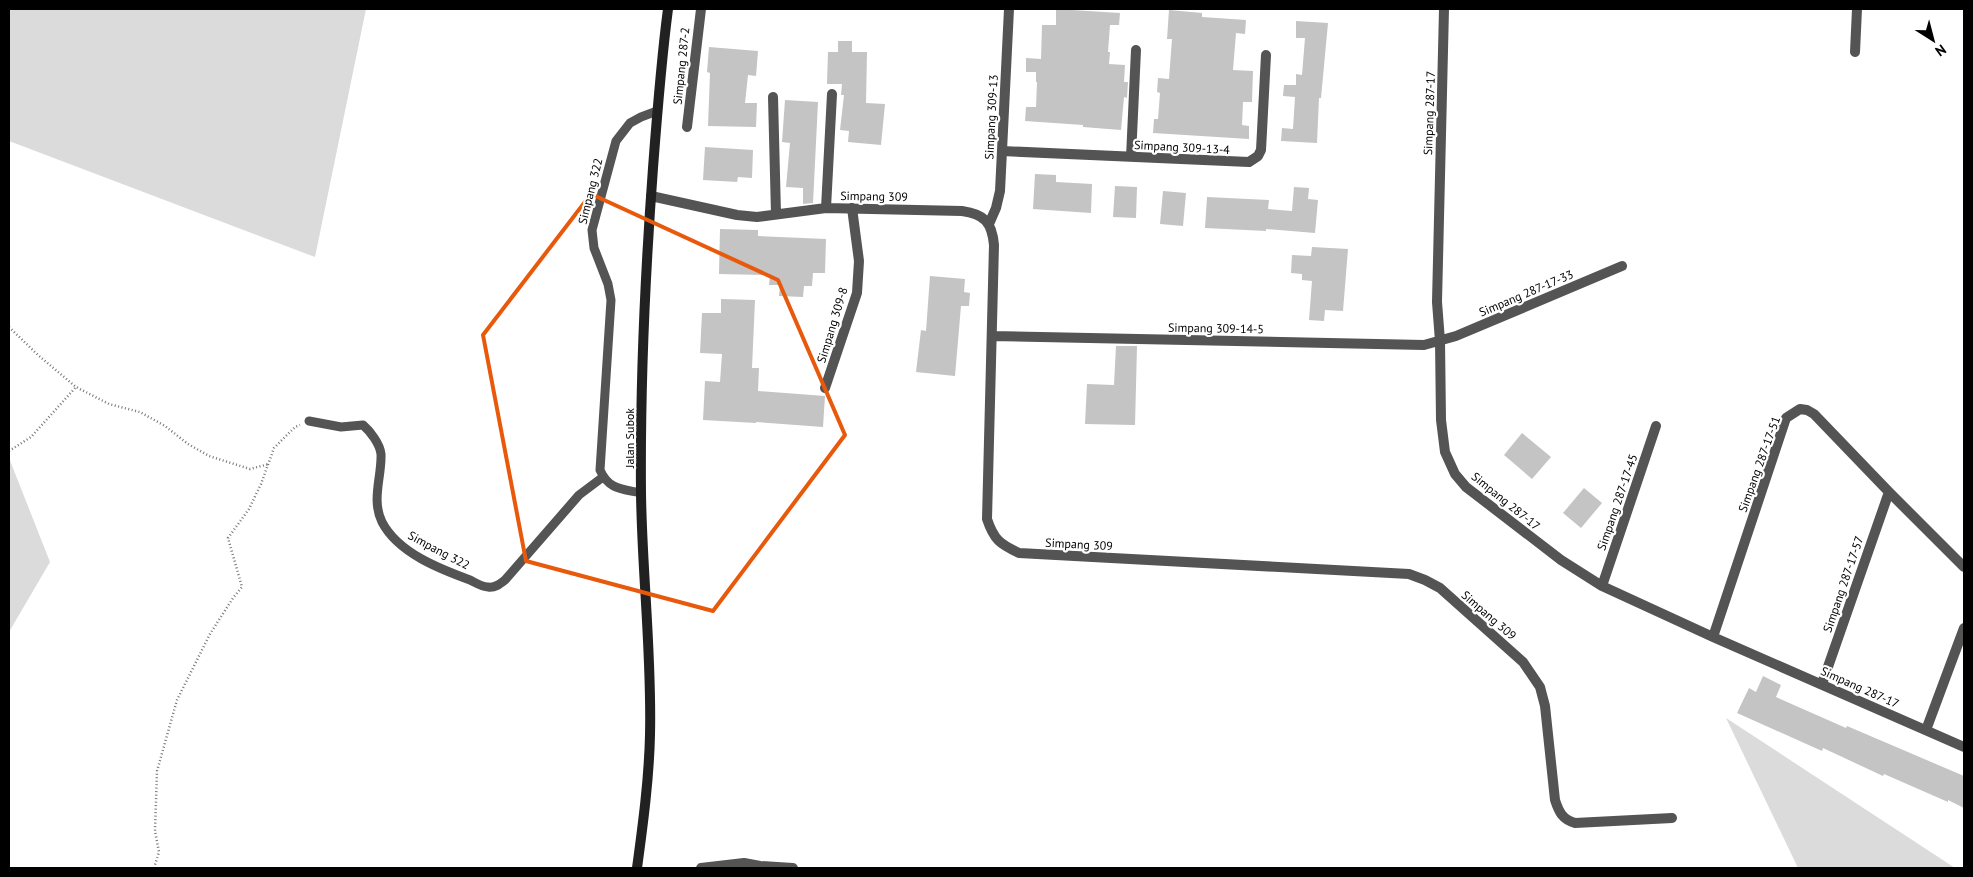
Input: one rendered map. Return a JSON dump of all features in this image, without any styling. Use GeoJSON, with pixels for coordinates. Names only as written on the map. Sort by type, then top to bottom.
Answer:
{"type":"FeatureCollection","features":[{"type":"Feature","properties":{"kind":"main road","name":"Jalan Subok"},"geometry":{"type":"LineString","coordinates":[[637,868],[644,815],[650,735],[641,494],[642,388],[651,196],[657,111],[668,9]]}},
{"type":"Feature","properties":{"kind":"street","name":"Simpang 287-2"},"geometry":{"type":"LineString","coordinates":[[687,127],[701,9]]}},
{"type":"Feature","properties":{"kind":"street","name":"Simpang 309-13"},"geometry":{"type":"LineString","coordinates":[[989,224],[996,208],[1000,191],[1009,9]]}},
{"type":"Feature","properties":{"kind":"street","name":"Simpang 287-17"},"geometry":{"type":"LineString","coordinates":[[1444,9],[1437,302],[1440,341],[1441,420],[1444,444],[1449,463],[1455,474],[1466,487],[1495,510],[1577,571],[1602,586],[1964,747]]}},
{"type":"Feature","properties":{"kind":"street"},"geometry":{"type":"LineString","coordinates":[[1855,52],[1857,9]]}},
{"type":"Feature","properties":{"kind":"street"},"geometry":{"type":"LineString","coordinates":[[1131,157],[1136,50]]}},
{"type":"Feature","properties":{"kind":"street","name":"Simpang 309-13-4"},"geometry":{"type":"LineString","coordinates":[[1002,151],[1244,163],[1254,160],[1261,150],[1266,55]]}},
{"type":"Feature","properties":{"kind":"street"},"geometry":{"type":"LineString","coordinates":[[826,208],[832,94]]}},
{"type":"Feature","properties":{"kind":"street"},"geometry":{"type":"LineString","coordinates":[[773,97],[776,214]]}},
{"type":"Feature","properties":{"kind":"street","name":"Simpang 309"},"geometry":{"type":"LineString","coordinates":[[651,196],[737,215],[757,217],[826,208],[962,211],[973,212],[982,216],[989,224],[993,233],[994,245],[987,519],[992,534],[1003,546],[1019,553],[1409,574],[1425,580],[1440,588],[1516,655],[1533,675],[1540,687],[1545,706],[1555,800],[1559,812],[1566,820],[1575,823],[1672,818]]}},
{"type":"Feature","properties":{"kind":"street","name":"Simpang 309-8"},"geometry":{"type":"LineString","coordinates":[[825,388],[857,293],[859,261],[852,208]]}},
{"type":"Feature","properties":{"kind":"street","name":"Simpang 287-17-33"},"geometry":{"type":"LineString","coordinates":[[1440,341],[1622,266]]}},
{"type":"Feature","properties":{"kind":"street","name":"Simpang 309-14-5"},"geometry":{"type":"LineString","coordinates":[[992,336],[1424,345],[1440,341]]}},
{"type":"Feature","properties":{"kind":"street","name":"Simpang 287-17-51"},"geometry":{"type":"LineString","coordinates":[[1713,637],[1786,418],[1800,409],[1814,414],[1888,492],[1964,566]]}},
{"type":"Feature","properties":{"kind":"street","name":"Simpang 287-17-45"},"geometry":{"type":"LineString","coordinates":[[1602,586],[1656,426]]}},
{"type":"Feature","properties":{"kind":"street","name":"Simpang 287-17-57"},"geometry":{"type":"LineString","coordinates":[[1822,684],[1888,492]]}},
{"type":"Feature","properties":{"kind":"street"},"geometry":{"type":"LineString","coordinates":[[1926,730],[1964,628]]}},
{"type":"Feature","properties":{"kind":"street"},"geometry":{"type":"LineString","coordinates":[[700,868],[744,863],[760,867],[793,868]]}},
{"type":"Feature","properties":{"kind":"lane","name":"Simpang 322"},"geometry":{"type":"LineString","coordinates":[[309,421],[341,427],[363,425],[373,436],[381,452],[377,507],[382,522],[398,543],[417,556],[445,570],[488,587],[497,586],[505,580],[579,495],[603,476],[600,470],[611,300],[608,284],[594,248],[592,230],[616,141],[630,123],[657,111]]}},
{"type":"Feature","properties":{"kind":"lane"},"geometry":{"type":"LineString","coordinates":[[603,476],[612,486],[641,494]]}},
{"type":"Feature","properties":{"kind":"path"},"geometry":{"type":"LineString","coordinates":[[9,327],[38,355],[76,387],[109,404],[140,412],[165,426],[188,444],[209,456],[250,469],[268,464]]}},
{"type":"Feature","properties":{"kind":"path"},"geometry":{"type":"LineString","coordinates":[[9,452],[31,437],[76,387]]}},
{"type":"Feature","properties":{"kind":"path"},"geometry":{"type":"LineString","coordinates":[[154,868],[159,852],[155,831],[157,771],[178,700],[210,634],[242,587],[228,538],[249,510],[274,448],[295,427],[309,421]]}},
{"type":"Feature","properties":{"kind":"highlighted area"},"geometry":{"type":"Polygon","coordinates":[[[591,194],[778,280],[845,435],[713,611],[526,561],[483,335],[591,194]]]}},
{"type":"Feature","properties":{"kind":"shaded area"},"geometry":{"type":"Polygon","coordinates":[[[9,9],[366,9],[315,257],[9,141],[9,9]]]}},
{"type":"Feature","properties":{"kind":"shaded area"},"geometry":{"type":"Polygon","coordinates":[[[9,458],[50,562],[9,632],[9,458]]]}},
{"type":"Feature","properties":{"kind":"shaded area"},"geometry":{"type":"Polygon","coordinates":[[[1726,718],[1955,868],[1798,868],[1726,718]]]}},
{"type":"Feature","properties":{"kind":"building"},"geometry":{"type":"Polygon","coordinates":[[[1056,9],[1120,13],[1119,25],[1110,25],[1108,52],[1110,52],[1109,64],[1125,65],[1124,82],[1128,82],[1127,98],[1124,97],[1121,130],[1025,121],[1026,107],[1036,107],[1037,82],[1036,72],[1026,72],[1026,58],[1041,59],[1042,25],[1056,25],[1056,9]]]}},
{"type":"Feature","properties":{"kind":"building"},"geometry":{"type":"Polygon","coordinates":[[[1169,10],[1202,13],[1202,17],[1246,20],[1245,34],[1236,33],[1233,70],[1253,71],[1252,102],[1243,102],[1242,125],[1249,126],[1249,139],[1153,133],[1154,119],[1158,119],[1160,93],[1157,92],[1158,78],[1169,79],[1172,39],[1167,39],[1169,10]]]}},
{"type":"Feature","properties":{"kind":"building"},"geometry":{"type":"Polygon","coordinates":[[[1296,21],[1328,23],[1321,98],[1319,98],[1317,143],[1281,141],[1282,128],[1293,129],[1295,97],[1283,96],[1284,85],[1296,85],[1296,74],[1302,75],[1305,38],[1296,38],[1296,21]]]}},
{"type":"Feature","properties":{"kind":"building"},"geometry":{"type":"Polygon","coordinates":[[[838,41],[852,41],[852,52],[867,52],[866,103],[885,104],[881,145],[848,142],[849,131],[840,130],[844,95],[841,95],[842,84],[827,84],[828,52],[838,52],[838,41]]]}},
{"type":"Feature","properties":{"kind":"building"},"geometry":{"type":"Polygon","coordinates":[[[709,47],[758,51],[756,76],[748,75],[745,103],[757,103],[756,127],[708,126],[710,73],[707,72],[709,47]]]}},
{"type":"Feature","properties":{"kind":"building"},"geometry":{"type":"Polygon","coordinates":[[[785,100],[818,102],[813,203],[803,204],[803,188],[786,187],[790,143],[782,142],[785,100]]]}},
{"type":"Feature","properties":{"kind":"building"},"geometry":{"type":"Polygon","coordinates":[[[705,147],[753,150],[752,178],[738,177],[737,182],[703,180],[705,147]]]}},
{"type":"Feature","properties":{"kind":"building"},"geometry":{"type":"Polygon","coordinates":[[[1035,174],[1056,175],[1056,182],[1092,184],[1091,213],[1033,209],[1035,174]]]}},
{"type":"Feature","properties":{"kind":"building"},"geometry":{"type":"Polygon","coordinates":[[[1115,186],[1137,187],[1136,218],[1113,217],[1115,186]]]}},
{"type":"Feature","properties":{"kind":"building"},"geometry":{"type":"Polygon","coordinates":[[[1294,187],[1309,188],[1308,199],[1318,200],[1315,233],[1266,229],[1266,231],[1205,228],[1207,197],[1269,200],[1268,209],[1292,211],[1294,187]]]}},
{"type":"Feature","properties":{"kind":"building"},"geometry":{"type":"Polygon","coordinates":[[[1163,191],[1186,193],[1183,226],[1160,224],[1163,191]]]}},
{"type":"Feature","properties":{"kind":"building"},"geometry":{"type":"Polygon","coordinates":[[[720,229],[758,230],[758,236],[826,239],[825,273],[813,273],[812,286],[804,286],[803,297],[779,296],[780,285],[769,285],[770,275],[719,274],[720,229]]]}},
{"type":"Feature","properties":{"kind":"building"},"geometry":{"type":"Polygon","coordinates":[[[1312,247],[1348,249],[1343,311],[1325,310],[1324,321],[1309,320],[1312,281],[1302,280],[1302,274],[1291,273],[1292,255],[1311,256],[1312,247]]]}},
{"type":"Feature","properties":{"kind":"building"},"geometry":{"type":"Polygon","coordinates":[[[930,276],[965,279],[964,292],[970,293],[969,306],[961,306],[955,376],[916,372],[921,330],[926,331],[930,276]]]}},
{"type":"Feature","properties":{"kind":"building"},"geometry":{"type":"Polygon","coordinates":[[[721,299],[755,300],[752,368],[759,368],[758,391],[825,396],[823,427],[703,420],[705,381],[720,382],[722,354],[700,353],[702,313],[721,313],[721,299]]]}},
{"type":"Feature","properties":{"kind":"building"},"geometry":{"type":"Polygon","coordinates":[[[1116,346],[1137,346],[1135,425],[1085,424],[1087,384],[1114,385],[1116,346]]]}},
{"type":"Feature","properties":{"kind":"building"},"geometry":{"type":"Polygon","coordinates":[[[1522,433],[1551,457],[1532,479],[1504,455],[1522,433]]]}},
{"type":"Feature","properties":{"kind":"building"},"geometry":{"type":"Polygon","coordinates":[[[1584,488],[1602,503],[1581,528],[1563,513],[1584,488]]]}},
{"type":"Feature","properties":{"kind":"building"},"geometry":{"type":"Polygon","coordinates":[[[1763,676],[1781,685],[1776,697],[1964,776],[1964,808],[1884,774],[1883,776],[1823,748],[1822,751],[1737,713],[1749,688],[1756,692],[1763,676]]]}}]}
